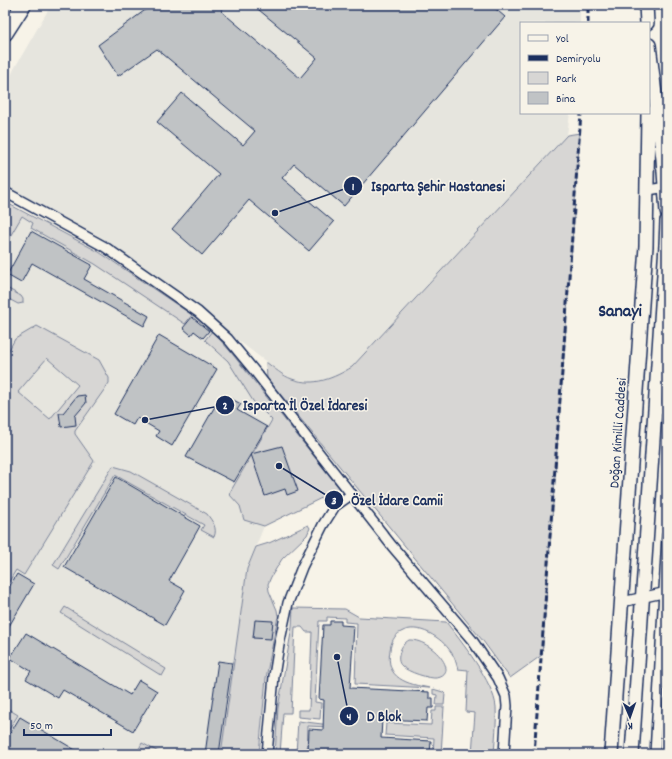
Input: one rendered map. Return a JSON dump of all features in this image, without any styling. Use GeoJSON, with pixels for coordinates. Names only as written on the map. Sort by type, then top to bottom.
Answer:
{"type":"FeatureCollection","features":[{"type":"Feature","properties":{"kind":"main road"},"geometry":{"type":"LineString","coordinates":[[5,33],[23,5]]}},
{"type":"Feature","properties":{"kind":"main road"},"geometry":{"type":"LineString","coordinates":[[646,5],[647,22]]}},
{"type":"Feature","properties":{"kind":"main road"},"geometry":{"type":"LineString","coordinates":[[650,52],[665,160],[667,212]]}},
{"type":"Feature","properties":{"kind":"main road","name":"Doğan Kimilli Caddesi"},"geometry":{"type":"LineString","coordinates":[[611,754],[645,254],[648,190],[648,114]]}},
{"type":"Feature","properties":{"kind":"main road"},"geometry":{"type":"LineString","coordinates":[[632,754],[643,598],[661,408],[667,221]]}},
{"type":"Feature","properties":{"kind":"street"},"geometry":{"type":"LineString","coordinates":[[648,155],[665,160]]}},
{"type":"Feature","properties":{"kind":"street"},"geometry":{"type":"LineString","coordinates":[[648,190],[666,187]]}},
{"type":"Feature","properties":{"kind":"street"},"geometry":{"type":"LineString","coordinates":[[5,192],[105,247],[184,301],[212,323],[242,355],[422,582],[472,640],[498,678],[506,696],[507,706],[504,754]]}},
{"type":"Feature","properties":{"kind":"street"},"geometry":{"type":"LineString","coordinates":[[267,754],[274,676],[288,604],[302,567],[323,525],[336,506],[352,494]]}},
{"type":"Feature","properties":{"kind":"street"},"geometry":{"type":"LineString","coordinates":[[655,754],[667,536]]}},
{"type":"Feature","properties":{"kind":"street"},"geometry":{"type":"LineString","coordinates":[[622,602],[665,593]]}},
{"type":"Feature","properties":{"kind":"shaded area"},"geometry":{"type":"Polygon","coordinates":[[[51,5],[580,5],[580,22],[520,22],[520,114],[570,114],[567,135],[352,367],[333,378],[311,382],[292,379],[277,370],[106,240],[5,186],[5,88],[14,69],[51,5]]]}},
{"type":"Feature","properties":{"kind":"shaded area"},"geometry":{"type":"Polygon","coordinates":[[[663,5],[667,5],[667,96],[664,74],[663,5]]]}},
{"type":"Feature","properties":{"kind":"shaded area"},"geometry":{"type":"Polygon","coordinates":[[[5,202],[99,252],[192,315],[212,331],[230,351],[340,489],[264,526],[247,569],[221,754],[5,754],[5,202]]]}},
{"type":"Feature","properties":{"kind":"shaded area"},"geometry":{"type":"Polygon","coordinates":[[[667,457],[667,754],[651,754],[667,457]]]}},
{"type":"Feature","properties":{"kind":"green space"},"geometry":{"type":"Polygon","coordinates":[[[580,133],[542,655],[510,678],[483,641],[267,378],[266,362],[289,378],[308,382],[316,382],[331,378],[352,367],[567,135],[580,133]]]}},
{"type":"Feature","properties":{"kind":"green space"},"geometry":{"type":"Polygon","coordinates":[[[5,202],[99,252],[192,315],[185,324],[95,264],[31,228],[33,223],[22,216],[5,245],[5,218],[8,213],[5,211],[5,202]]]}},
{"type":"Feature","properties":{"kind":"green space"},"geometry":{"type":"Polygon","coordinates":[[[5,287],[21,296],[23,303],[18,304],[5,297],[5,287]]]}},
{"type":"Feature","properties":{"kind":"green space"},"geometry":{"type":"Polygon","coordinates":[[[37,326],[99,360],[109,378],[109,383],[75,431],[75,434],[94,461],[24,575],[16,570],[5,588],[5,357],[15,339],[37,326]],[[47,358],[18,392],[50,419],[78,385],[47,358]]]}},
{"type":"Feature","properties":{"kind":"green space"},"geometry":{"type":"Polygon","coordinates":[[[212,331],[230,351],[340,489],[264,526],[244,520],[240,506],[229,494],[272,420],[253,401],[228,361],[205,340],[212,331]]]}},
{"type":"Feature","properties":{"kind":"green space"},"geometry":{"type":"Polygon","coordinates":[[[113,466],[131,471],[207,514],[215,528],[214,537],[201,530],[204,525],[115,475],[59,569],[53,565],[113,466]]]}},
{"type":"Feature","properties":{"kind":"green space"},"geometry":{"type":"Polygon","coordinates":[[[308,525],[310,528],[307,535],[282,559],[268,584],[278,616],[266,678],[259,754],[221,754],[247,569],[256,547],[269,543],[308,525]]]}},
{"type":"Feature","properties":{"kind":"green space"},"geometry":{"type":"Polygon","coordinates":[[[65,607],[166,669],[162,676],[61,613],[65,607]]]}},
{"type":"Feature","properties":{"kind":"green space"},"geometry":{"type":"Polygon","coordinates":[[[293,608],[345,609],[359,617],[446,622],[476,663],[494,697],[496,707],[496,730],[494,754],[472,754],[475,713],[466,712],[468,670],[458,669],[452,654],[436,637],[422,630],[408,629],[396,635],[390,647],[389,660],[394,674],[406,682],[430,688],[355,684],[357,623],[345,622],[345,618],[327,617],[327,621],[319,621],[315,702],[321,703],[320,719],[298,717],[298,710],[309,710],[312,632],[306,632],[302,627],[295,627],[291,713],[283,713],[280,754],[275,754],[278,708],[292,627],[293,608]]]}},
{"type":"Feature","properties":{"kind":"green space"},"geometry":{"type":"Polygon","coordinates":[[[409,640],[418,641],[426,645],[441,657],[445,664],[446,670],[444,675],[437,678],[424,676],[413,673],[401,665],[399,662],[400,650],[409,640]]]}},
{"type":"Feature","properties":{"kind":"green space"},"geometry":{"type":"Polygon","coordinates":[[[433,689],[445,694],[444,705],[436,705],[437,695],[433,694],[433,689]]]}},
{"type":"Feature","properties":{"kind":"green space"},"geometry":{"type":"Polygon","coordinates":[[[5,707],[18,715],[5,736],[5,707]]]}},
{"type":"Feature","properties":{"kind":"green space"},"geometry":{"type":"Polygon","coordinates":[[[436,707],[444,707],[441,754],[433,754],[434,738],[385,735],[386,723],[431,725],[432,711],[436,711],[436,707]]]}},
{"type":"Feature","properties":{"kind":"green space"},"geometry":{"type":"Polygon","coordinates":[[[298,721],[330,725],[330,727],[308,726],[307,754],[296,754],[298,721]]]}},
{"type":"Feature","properties":{"kind":"green space"},"geometry":{"type":"Polygon","coordinates":[[[142,743],[162,754],[147,754],[139,749],[142,743]]]}},
{"type":"Feature","properties":{"kind":"building"},"geometry":{"type":"Polygon","coordinates":[[[152,5],[226,5],[221,11],[300,78],[317,58],[253,5],[491,5],[505,17],[344,206],[294,164],[282,178],[334,222],[309,251],[249,200],[202,255],[172,229],[219,174],[157,122],[182,93],[243,145],[255,131],[157,49],[118,76],[98,45],[152,5]]]}},
{"type":"Feature","properties":{"kind":"building"},"geometry":{"type":"Polygon","coordinates":[[[31,231],[92,265],[84,279],[149,316],[144,326],[32,263],[21,283],[7,275],[31,231]]]}},
{"type":"Feature","properties":{"kind":"building"},"geometry":{"type":"Polygon","coordinates":[[[192,317],[209,331],[203,338],[194,331],[191,335],[183,328],[192,317]]]}},
{"type":"Feature","properties":{"kind":"building"},"geometry":{"type":"Polygon","coordinates":[[[159,335],[217,369],[172,446],[156,436],[159,431],[137,418],[133,425],[114,414],[159,335]]]}},
{"type":"Feature","properties":{"kind":"building"},"geometry":{"type":"Polygon","coordinates":[[[222,394],[241,404],[237,410],[267,427],[234,482],[186,457],[222,394]]]}},
{"type":"Feature","properties":{"kind":"building"},"geometry":{"type":"Polygon","coordinates":[[[85,395],[86,403],[75,416],[76,425],[61,427],[59,413],[63,413],[77,396],[85,395]]]}},
{"type":"Feature","properties":{"kind":"building"},"geometry":{"type":"Polygon","coordinates":[[[282,446],[298,491],[287,495],[285,489],[265,496],[251,454],[282,446]]]}},
{"type":"Feature","properties":{"kind":"building"},"geometry":{"type":"Polygon","coordinates":[[[116,477],[200,526],[169,581],[185,590],[165,625],[64,567],[116,477]]]}},
{"type":"Feature","properties":{"kind":"building"},"geometry":{"type":"Polygon","coordinates":[[[17,574],[34,584],[5,633],[5,594],[17,574]]]}},
{"type":"Feature","properties":{"kind":"building"},"geometry":{"type":"Polygon","coordinates":[[[255,620],[273,621],[271,639],[253,638],[255,620]]]}},
{"type":"Feature","properties":{"kind":"building"},"geometry":{"type":"Polygon","coordinates":[[[330,621],[341,621],[341,625],[354,626],[350,688],[429,692],[429,698],[433,698],[433,708],[428,708],[427,721],[382,719],[381,738],[431,741],[430,754],[308,754],[309,729],[323,730],[324,700],[319,699],[323,625],[330,625],[330,621]]]}},
{"type":"Feature","properties":{"kind":"building"},"geometry":{"type":"Polygon","coordinates":[[[26,633],[130,695],[139,680],[157,691],[133,731],[63,690],[58,698],[26,679],[31,671],[10,658],[26,633]]]}},
{"type":"Feature","properties":{"kind":"building"},"geometry":{"type":"Polygon","coordinates":[[[218,661],[232,663],[219,754],[205,754],[218,661]]]}},
{"type":"Feature","properties":{"kind":"building"},"geometry":{"type":"Polygon","coordinates":[[[20,717],[82,754],[5,754],[5,742],[20,717]]]}},
{"type":"Feature","properties":{"kind":"railway"},"geometry":{"type":"LineString","coordinates":[[588,5],[588,22]]}},
{"type":"Feature","properties":{"kind":"railway"},"geometry":{"type":"LineString","coordinates":[[534,754],[581,114]]}},
{"type":"Feature","properties":{"kind":"place","name":"Isparta Şehir Hastanesi"},"geometry":{"type":"Point","coordinates":[275,213]}},
{"type":"Feature","properties":{"kind":"place","name":"Isparta İl Özel İdaresi"},"geometry":{"type":"Point","coordinates":[145,420]}},
{"type":"Feature","properties":{"kind":"place","name":"Özel İdare Camii"},"geometry":{"type":"Point","coordinates":[279,466]}},
{"type":"Feature","properties":{"kind":"place","name":"D Blok"},"geometry":{"type":"Point","coordinates":[337,657]}},
{"type":"Feature","properties":{"kind":"district","name":"Sanayi"},"geometry":{"type":"Point","coordinates":[620,310]}}]}
